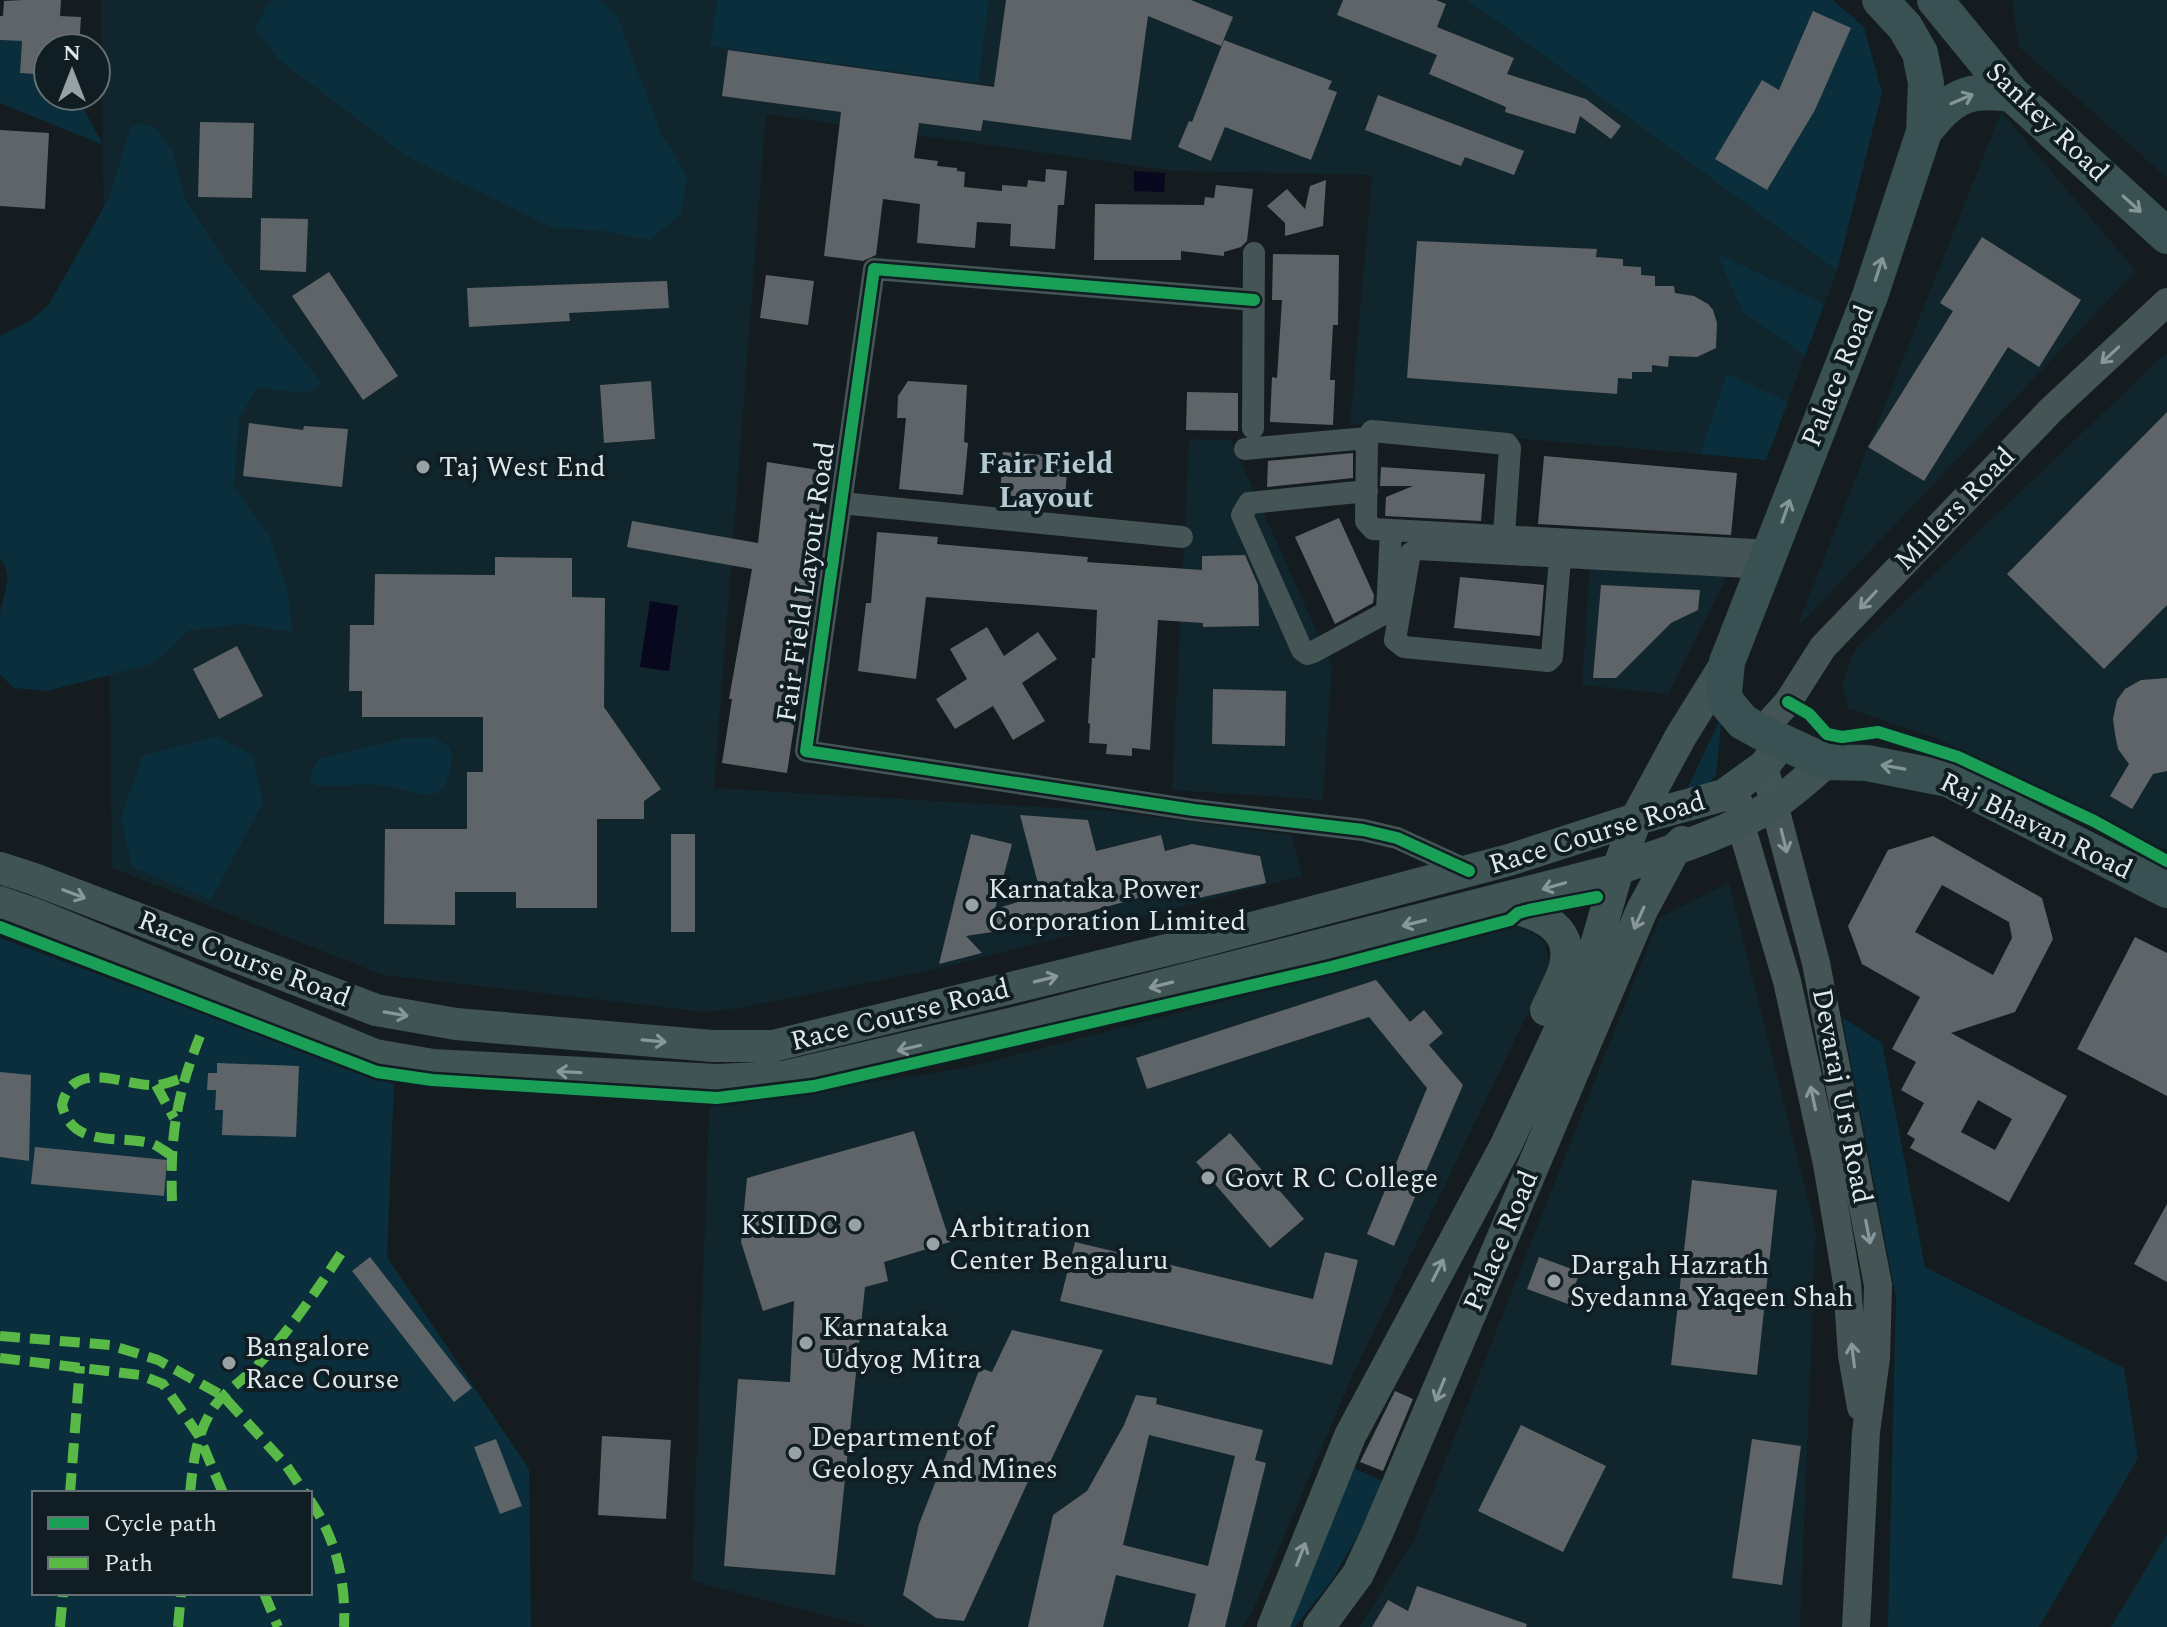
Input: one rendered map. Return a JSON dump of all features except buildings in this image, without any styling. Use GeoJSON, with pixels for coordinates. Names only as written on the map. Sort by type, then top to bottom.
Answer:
{"type":"FeatureCollection","features":[{"type":"Feature","properties":{"kind":"main road"},"geometry":{"type":"LineString","coordinates":[[1880,0],[1910,14]]}},
{"type":"Feature","properties":{"kind":"main road","name":"Sankey Road"},"geometry":{"type":"LineString","coordinates":[[1935,0],[2012,94],[2167,236]]}},
{"type":"Feature","properties":{"kind":"main road","name":"Palace Road"},"geometry":{"type":"LineString","coordinates":[[1273,1627],[1345,1446],[1492,1166],[1506,1145],[1590,966],[1636,819],[1681,736],[1727,662],[1769,560],[1798,477],[1870,296],[1924,132],[1926,83],[1910,14]]}},
{"type":"Feature","properties":{"kind":"main road"},"geometry":{"type":"LineString","coordinates":[[1924,132],[1940,111],[1961,97],[1987,91],[2012,94]]}},
{"type":"Feature","properties":{"kind":"main road","name":"Palace Road"},"geometry":{"type":"LineString","coordinates":[[1727,662],[1726,702],[1743,722],[1754,764],[1826,762]]}},
{"type":"Feature","properties":{"kind":"main road"},"geometry":{"type":"LineString","coordinates":[[1774,805],[1826,762]]}},
{"type":"Feature","properties":{"kind":"main road","name":"Raj Bhavan Road"},"geometry":{"type":"LineString","coordinates":[[1826,762],[1867,763],[1948,779],[2167,890]]}},
{"type":"Feature","properties":{"kind":"main road"},"geometry":{"type":"LineString","coordinates":[[1675,849],[1754,764]]}},
{"type":"Feature","properties":{"kind":"main road","name":"Race Course Road"},"geometry":{"type":"LineString","coordinates":[[0,868],[376,1010],[456,1024],[712,1046],[773,1046],[1180,947],[1469,871],[1636,819],[1754,764]]}},
{"type":"Feature","properties":{"kind":"main road","name":"Race Course Road"},"geometry":{"type":"LineString","coordinates":[[0,902],[375,1055],[433,1065],[717,1080],[783,1077],[934,1043],[1618,869],[1675,849],[1774,805]]}},
{"type":"Feature","properties":{"kind":"main road","name":"Palace Road"},"geometry":{"type":"LineString","coordinates":[[1319,1627],[1358,1574],[1439,1392],[1642,910],[1675,849]]}},
{"type":"Feature","properties":{"kind":"main road","name":"Palace Road"},"geometry":{"type":"LineString","coordinates":[[1489,903],[1529,910],[1557,930],[1566,941],[1565,968],[1491,1136],[1492,1166]]}},
{"type":"Feature","properties":{"kind":"main road"},"geometry":{"type":"LineString","coordinates":[[1416,1312],[1461,1336]]}},
{"type":"Feature","properties":{"kind":"street"},"geometry":{"type":"LineString","coordinates":[[1254,253],[1249,438],[1367,438]]}},
{"type":"Feature","properties":{"kind":"street","name":"Fair Field Layout Road"},"geometry":{"type":"LineString","coordinates":[[1254,300],[874,269],[806,751],[1194,810],[1363,830],[1397,838],[1469,871]]}},
{"type":"Feature","properties":{"kind":"street","name":"Millers Road"},"geometry":{"type":"LineString","coordinates":[[1754,764],[1823,647],[2051,410],[2167,302]]}},
{"type":"Feature","properties":{"kind":"street"},"geometry":{"type":"LineString","coordinates":[[1504,535],[1510,448],[1507,444],[1372,431],[1367,438],[1366,521],[1369,526],[1391,530],[1504,535],[1769,560]]}},
{"type":"Feature","properties":{"kind":"street"},"geometry":{"type":"LineString","coordinates":[[1367,491],[1249,503],[1244,509],[1242,515],[1302,650],[1307,654],[1387,612],[1391,530]]}},
{"type":"Feature","properties":{"kind":"street","name":"Fair Field Layout Road"},"geometry":{"type":"LineString","coordinates":[[841,503],[1182,537]]}},
{"type":"Feature","properties":{"kind":"street"},"geometry":{"type":"LineString","coordinates":[[1560,558],[1552,657],[1548,661],[1404,647],[1395,640],[1409,558],[1418,549],[1560,558],[1769,560]]}},
{"type":"Feature","properties":{"kind":"street","name":"Devaraj Urs Road"},"geometry":{"type":"LineString","coordinates":[[1754,764],[1774,805],[1816,963],[1878,1285],[1876,1358],[1866,1432],[1856,1627]]}},
{"type":"Feature","properties":{"kind":"street","name":"Devaraj Urs Road"},"geometry":{"type":"LineString","coordinates":[[1754,764],[1740,822],[1787,981],[1827,1164],[1847,1283],[1852,1355],[1866,1432]]}},
{"type":"Feature","properties":{"kind":"shaded area","name":"Taj West End"},"geometry":{"type":"Polygon","coordinates":[[[101,0],[1464,0],[1837,271],[1766,460],[1350,424],[1372,175],[1173,171],[766,114],[714,788],[1110,811],[1291,835],[1303,876],[932,970],[740,1008],[705,1012],[383,975],[112,868],[102,112],[112,112],[112,32],[101,32],[101,0]]]}},
{"type":"Feature","properties":{"kind":"shaded area"},"geometry":{"type":"Polygon","coordinates":[[[273,0],[600,0],[617,16],[661,133],[687,176],[681,214],[650,240],[602,231],[551,227],[406,156],[279,60],[255,29],[273,0]]]}},
{"type":"Feature","properties":{"kind":"shaded area"},"geometry":{"type":"Polygon","coordinates":[[[717,0],[989,0],[978,83],[710,46],[717,0]]]}},
{"type":"Feature","properties":{"kind":"shaded area"},"geometry":{"type":"Polygon","coordinates":[[[1465,0],[1833,0],[1864,27],[1882,93],[1837,271],[1494,19],[1465,0]]]}},
{"type":"Feature","properties":{"kind":"shaded area"},"geometry":{"type":"Polygon","coordinates":[[[2012,0],[2167,0],[2167,178],[2019,47],[2012,0]]]}},
{"type":"Feature","properties":{"kind":"shaded area"},"geometry":{"type":"Polygon","coordinates":[[[0,40],[22,41],[20,73],[32,74],[32,112],[85,112],[103,145],[0,103],[0,40]]]}},
{"type":"Feature","properties":{"kind":"shaded area"},"geometry":{"type":"Polygon","coordinates":[[[2001,112],[2136,271],[1796,629],[2001,112]]]}},
{"type":"Feature","properties":{"kind":"shaded area"},"geometry":{"type":"Polygon","coordinates":[[[144,124],[156,128],[172,150],[185,199],[229,267],[321,382],[312,391],[297,393],[258,387],[239,418],[234,487],[269,535],[288,591],[292,632],[243,624],[190,630],[153,664],[47,691],[14,688],[0,675],[0,615],[7,572],[0,559],[0,336],[31,320],[49,304],[109,198],[131,126],[144,124]]]}},
{"type":"Feature","properties":{"kind":"shaded area"},"geometry":{"type":"Polygon","coordinates":[[[1134,171],[1165,173],[1164,192],[1134,191],[1134,171]]]}},
{"type":"Feature","properties":{"kind":"shaded area"},"geometry":{"type":"Polygon","coordinates":[[[1716,253],[1824,304],[1805,356],[1743,312],[1716,253]]]}},
{"type":"Feature","properties":{"kind":"shaded area"},"geometry":{"type":"Polygon","coordinates":[[[2167,355],[2167,850],[1938,739],[1848,708],[1842,684],[1855,649],[2167,355]]]}},
{"type":"Feature","properties":{"kind":"shaded area"},"geometry":{"type":"Polygon","coordinates":[[[1727,373],[1788,402],[1766,460],[1700,454],[1727,373]]]}},
{"type":"Feature","properties":{"kind":"shaded area"},"geometry":{"type":"Polygon","coordinates":[[[1189,439],[1231,440],[1332,665],[1323,800],[1172,790],[1189,439]]]}},
{"type":"Feature","properties":{"kind":"shaded area"},"geometry":{"type":"Polygon","coordinates":[[[1590,559],[1732,566],[1668,694],[1582,685],[1590,559]]]}},
{"type":"Feature","properties":{"kind":"shaded area"},"geometry":{"type":"Polygon","coordinates":[[[650,601],[678,606],[669,671],[640,667],[650,601]]]}},
{"type":"Feature","properties":{"kind":"shaded area"},"geometry":{"type":"Polygon","coordinates":[[[1722,715],[1716,776],[1680,804],[1722,715]]]}},
{"type":"Feature","properties":{"kind":"shaded area"},"geometry":{"type":"Polygon","coordinates":[[[216,736],[253,755],[263,803],[211,900],[132,867],[121,817],[142,756],[216,736]]]}},
{"type":"Feature","properties":{"kind":"shaded area"},"geometry":{"type":"Polygon","coordinates":[[[434,737],[450,747],[452,755],[444,787],[431,795],[379,785],[317,786],[309,780],[320,758],[406,738],[434,737]]]}},
{"type":"Feature","properties":{"kind":"shaded area"},"geometry":{"type":"Polygon","coordinates":[[[1729,883],[1816,1232],[1800,1627],[1359,1627],[1413,1542],[1659,918],[1729,883]]]}},
{"type":"Feature","properties":{"kind":"shaded area"},"geometry":{"type":"Polygon","coordinates":[[[1519,927],[1529,930],[1545,943],[1550,967],[1350,1381],[1243,1627],[869,1627],[692,1581],[709,1107],[964,1068],[1519,927]]]}},
{"type":"Feature","properties":{"kind":"shaded area","name":"Bangalore Race Course"},"geometry":{"type":"Polygon","coordinates":[[[0,938],[394,1084],[387,1257],[529,1469],[531,1627],[0,1627],[0,938]]]}},
{"type":"Feature","properties":{"kind":"shaded area"},"geometry":{"type":"Polygon","coordinates":[[[1842,1017],[1882,1043],[1925,1267],[2124,1368],[2138,1458],[2039,1627],[1888,1627],[1896,1297],[1842,1017]]]}},
{"type":"Feature","properties":{"kind":"shaded area"},"geometry":{"type":"Polygon","coordinates":[[[1349,1466],[1385,1482],[1332,1580],[1295,1627],[1285,1627],[1349,1466]]]}},
{"type":"Feature","properties":{"kind":"shaded area"},"geometry":{"type":"Polygon","coordinates":[[[2167,1534],[2167,1627],[2111,1627],[2167,1534]]]}},
{"type":"Feature","properties":{"kind":"marked path"},"geometry":{"type":"LineString","coordinates":[[172,1201],[176,1117],[185,1078],[200,1036]]}},
{"type":"Feature","properties":{"kind":"marked path"},"geometry":{"type":"LineString","coordinates":[[171,1155],[152,1144],[85,1134],[67,1119],[62,1105],[68,1090],[77,1082],[89,1078],[145,1085],[183,1078]]}},
{"type":"Feature","properties":{"kind":"marked path"},"geometry":{"type":"LineString","coordinates":[[156,1085],[174,1118]]}},
{"type":"Feature","properties":{"kind":"marked path"},"geometry":{"type":"LineString","coordinates":[[190,1491],[198,1444],[213,1408],[280,1340],[345,1247]]}},
{"type":"Feature","properties":{"kind":"marked path"},"geometry":{"type":"LineString","coordinates":[[0,1336],[110,1345],[158,1360],[223,1396],[286,1465],[304,1491]]}},
{"type":"Feature","properties":{"kind":"marked path"},"geometry":{"type":"LineString","coordinates":[[0,1358],[140,1375],[163,1384],[199,1436],[222,1491]]}},
{"type":"Feature","properties":{"kind":"marked path"},"geometry":{"type":"LineString","coordinates":[[70,1491],[80,1366]]}},
{"type":"Feature","properties":{"kind":"marked path"},"geometry":{"type":"LineString","coordinates":[[312,1503],[327,1530],[338,1560],[344,1627]]}},
{"type":"Feature","properties":{"kind":"marked path"},"geometry":{"type":"LineString","coordinates":[[60,1627],[63,1595]]}},
{"type":"Feature","properties":{"kind":"marked path"},"geometry":{"type":"LineString","coordinates":[[178,1627],[181,1595]]}},
{"type":"Feature","properties":{"kind":"marked path"},"geometry":{"type":"LineString","coordinates":[[265,1595],[278,1627]]}},
{"type":"Feature","properties":{"kind":"cycle path"},"geometry":{"type":"LineString","coordinates":[[1254,300],[874,269],[806,751],[1194,810],[1363,830],[1397,838],[1469,871]]}},
{"type":"Feature","properties":{"kind":"cycle path"},"geometry":{"type":"LineString","coordinates":[[1788,702],[1809,714],[1827,734],[1842,737],[1878,732],[1958,757],[2094,821],[2167,861]]}},
{"type":"Feature","properties":{"kind":"cycle path"},"geometry":{"type":"LineString","coordinates":[[0,927],[377,1072],[432,1080],[717,1098],[814,1086],[1331,967],[1510,920],[1518,913],[1529,910],[1597,897]]}},
{"type":"Feature","properties":{"kind":"place","name":"Taj West End"},"geometry":{"type":"Point","coordinates":[423,467]}},
{"type":"Feature","properties":{"kind":"place","name":"Karnataka Power Corporation Limited"},"geometry":{"type":"Point","coordinates":[972,905]}},
{"type":"Feature","properties":{"kind":"place","name":"Govt R C College"},"geometry":{"type":"Point","coordinates":[1208,1178]}},
{"type":"Feature","properties":{"kind":"place","name":"KSIIDC"},"geometry":{"type":"Point","coordinates":[855,1225]}},
{"type":"Feature","properties":{"kind":"place","name":"Arbitration Center Bengaluru"},"geometry":{"type":"Point","coordinates":[933,1244]}},
{"type":"Feature","properties":{"kind":"place","name":"Dargah Hazrath Syedanna Yaqeen Shah"},"geometry":{"type":"Point","coordinates":[1554,1281]}},
{"type":"Feature","properties":{"kind":"place","name":"Karnataka Udyog Mitra"},"geometry":{"type":"Point","coordinates":[806,1343]}},
{"type":"Feature","properties":{"kind":"place","name":"Bangalore Race Course"},"geometry":{"type":"Point","coordinates":[229,1363]}},
{"type":"Feature","properties":{"kind":"place","name":"Department of Geology And Mines"},"geometry":{"type":"Point","coordinates":[795,1453]}},
{"type":"Feature","properties":{"kind":"district","name":"Fair Field Layout"},"geometry":{"type":"Point","coordinates":[1046,481]}}]}
